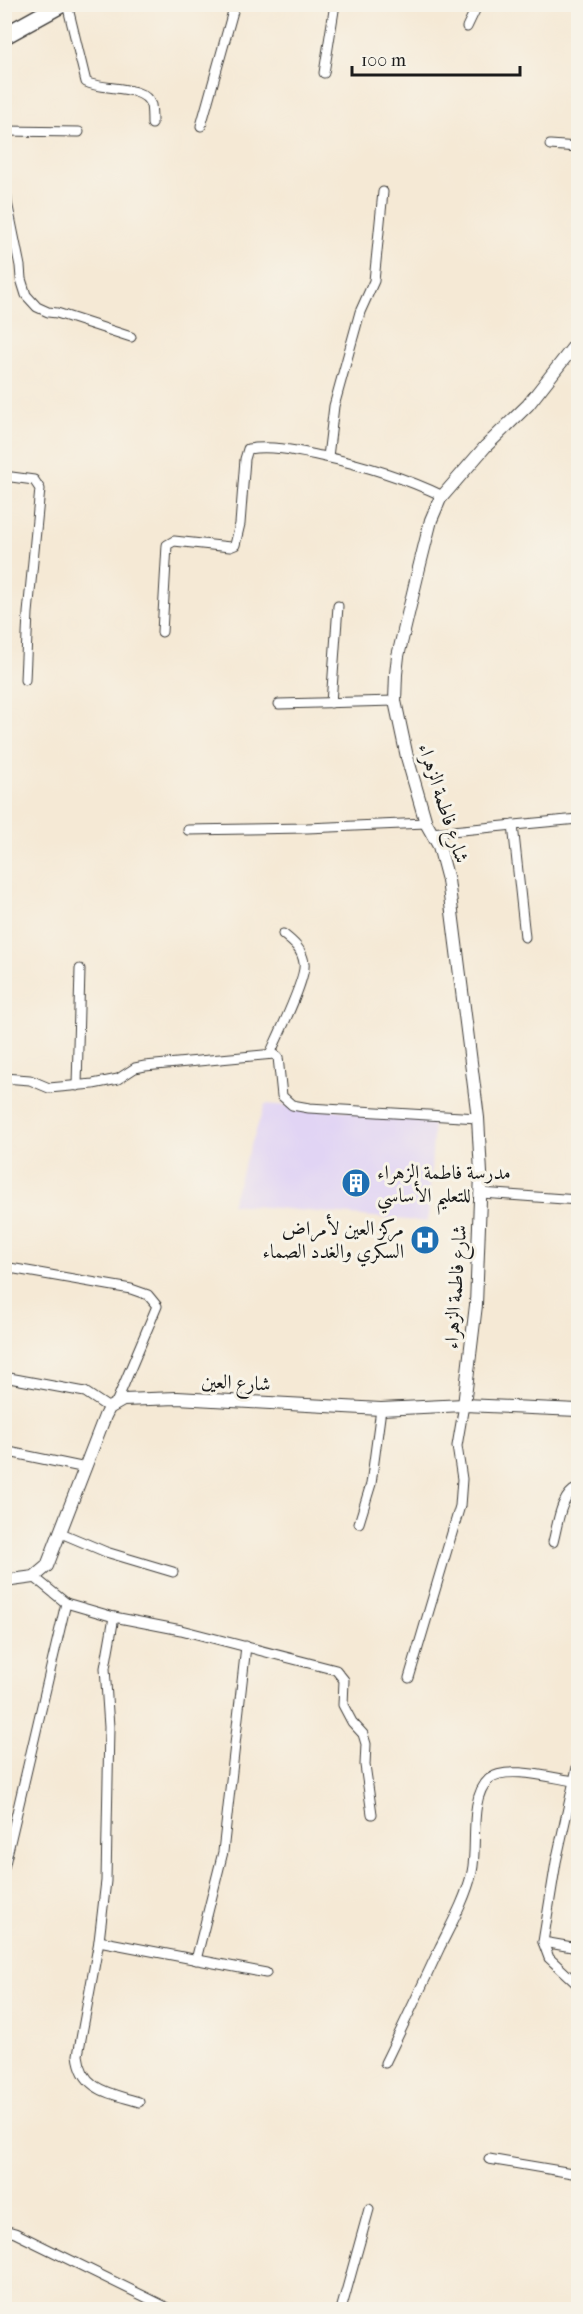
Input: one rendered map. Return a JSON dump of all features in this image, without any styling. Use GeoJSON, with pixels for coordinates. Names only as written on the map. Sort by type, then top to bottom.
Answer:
{"type":"FeatureCollection","features":[{"type":"Feature","properties":{"kind":"highway"},"geometry":{"type":"LineString","coordinates":[[4,36],[62,4]]}},
{"type":"Feature","properties":{"kind":"street"},"geometry":{"type":"LineString","coordinates":[[67,4],[86,82],[93,86],[138,92],[150,104],[152,124]]}},
{"type":"Feature","properties":{"kind":"street"},"geometry":{"type":"LineString","coordinates":[[201,126],[235,4]]}},
{"type":"Feature","properties":{"kind":"street"},"geometry":{"type":"LineString","coordinates":[[324,73],[335,4]]}},
{"type":"Feature","properties":{"kind":"street"},"geometry":{"type":"LineString","coordinates":[[467,27],[478,4]]}},
{"type":"Feature","properties":{"kind":"street"},"geometry":{"type":"LineString","coordinates":[[4,131],[79,132]]}},
{"type":"Feature","properties":{"kind":"street"},"geometry":{"type":"LineString","coordinates":[[550,145],[579,147]]}},
{"type":"Feature","properties":{"kind":"street"},"geometry":{"type":"LineString","coordinates":[[4,154],[7,202],[26,295],[37,307],[48,312],[131,338]]}},
{"type":"Feature","properties":{"kind":"street"},"geometry":{"type":"LineString","coordinates":[[328,457],[334,406],[360,312],[374,281],[383,192]]}},
{"type":"Feature","properties":{"kind":"street","name":"شارع فاطمة الزهراء"},"geometry":{"type":"LineString","coordinates":[[464,1405],[476,1305],[481,1193],[478,1118],[448,880],[443,857],[428,828],[407,757],[395,701],[399,656],[431,520],[444,496],[485,447],[528,405],[579,341]]}},
{"type":"Feature","properties":{"kind":"street"},"geometry":{"type":"LineString","coordinates":[[162,632],[167,545],[174,541],[230,547],[235,545],[240,524],[245,459],[248,449],[273,448],[369,466],[444,496]]}},
{"type":"Feature","properties":{"kind":"street"},"geometry":{"type":"LineString","coordinates":[[4,476],[34,480],[40,489],[28,614],[25,680]]}},
{"type":"Feature","properties":{"kind":"street"},"geometry":{"type":"LineString","coordinates":[[331,703],[338,606]]}},
{"type":"Feature","properties":{"kind":"street"},"geometry":{"type":"LineString","coordinates":[[279,704],[395,701]]}},
{"type":"Feature","properties":{"kind":"street"},"geometry":{"type":"LineString","coordinates":[[188,830],[428,828],[513,825],[579,819]]}},
{"type":"Feature","properties":{"kind":"street"},"geometry":{"type":"LineString","coordinates":[[513,825],[525,937]]}},
{"type":"Feature","properties":{"kind":"street"},"geometry":{"type":"LineString","coordinates":[[270,1054],[288,1015],[305,965],[299,948],[283,934]]}},
{"type":"Feature","properties":{"kind":"street"},"geometry":{"type":"LineString","coordinates":[[77,1086],[80,969]]}},
{"type":"Feature","properties":{"kind":"street"},"geometry":{"type":"LineString","coordinates":[[4,1078],[30,1080],[49,1088],[77,1086],[118,1079],[135,1068],[145,1066],[270,1054],[278,1057],[279,1089],[282,1096],[292,1105],[309,1108],[478,1118]]}},
{"type":"Feature","properties":{"kind":"street"},"geometry":{"type":"LineString","coordinates":[[481,1193],[579,1200]]}},
{"type":"Feature","properties":{"kind":"street"},"geometry":{"type":"LineString","coordinates":[[4,1267],[131,1289],[148,1295],[157,1306],[86,1467],[47,1566],[34,1577],[4,1581]]}},
{"type":"Feature","properties":{"kind":"street"},"geometry":{"type":"LineString","coordinates":[[4,1377],[85,1392],[112,1406]]}},
{"type":"Feature","properties":{"kind":"street","name":"شارع العين"},"geometry":{"type":"LineString","coordinates":[[112,1406],[134,1398],[177,1398],[381,1409],[464,1405],[579,1410]]}},
{"type":"Feature","properties":{"kind":"street"},"geometry":{"type":"LineString","coordinates":[[409,1678],[460,1506],[462,1479],[458,1446],[464,1405]]}},
{"type":"Feature","properties":{"kind":"street"},"geometry":{"type":"LineString","coordinates":[[359,1523],[371,1484],[381,1409]]}},
{"type":"Feature","properties":{"kind":"street"},"geometry":{"type":"LineString","coordinates":[[4,1451],[86,1467]]}},
{"type":"Feature","properties":{"kind":"street"},"geometry":{"type":"LineString","coordinates":[[553,1542],[564,1501],[570,1492],[579,1488]]}},
{"type":"Feature","properties":{"kind":"street"},"geometry":{"type":"LineString","coordinates":[[61,1533],[105,1552],[173,1572]]}},
{"type":"Feature","properties":{"kind":"street"},"geometry":{"type":"LineString","coordinates":[[34,1577],[66,1603],[114,1617],[182,1630],[336,1670],[344,1680],[343,1705],[352,1722],[363,1734],[366,1744],[365,1764],[372,1814]]}},
{"type":"Feature","properties":{"kind":"street"},"geometry":{"type":"LineString","coordinates":[[4,1868],[66,1603]]}},
{"type":"Feature","properties":{"kind":"street"},"geometry":{"type":"LineString","coordinates":[[114,1617],[105,1668],[108,1709],[106,1881],[99,1941],[78,2046],[79,2064],[86,2079],[93,2086],[139,2102]]}},
{"type":"Feature","properties":{"kind":"street"},"geometry":{"type":"LineString","coordinates":[[196,1960],[223,1852],[246,1646]]}},
{"type":"Feature","properties":{"kind":"street"},"geometry":{"type":"LineString","coordinates":[[579,1763],[556,1862],[543,1942],[549,1958],[579,1985]]}},
{"type":"Feature","properties":{"kind":"street"},"geometry":{"type":"LineString","coordinates":[[385,2063],[464,1898],[474,1861],[475,1816],[482,1789],[487,1781],[493,1776],[508,1772],[574,1781]]}},
{"type":"Feature","properties":{"kind":"street"},"geometry":{"type":"LineString","coordinates":[[99,1941],[266,1973]]}},
{"type":"Feature","properties":{"kind":"street"},"geometry":{"type":"LineString","coordinates":[[543,1942],[579,1948]]}},
{"type":"Feature","properties":{"kind":"street"},"geometry":{"type":"LineString","coordinates":[[489,2159],[579,2174]]}},
{"type":"Feature","properties":{"kind":"street"},"geometry":{"type":"LineString","coordinates":[[341,2310],[369,2209]]}},
{"type":"Feature","properties":{"kind":"street"},"geometry":{"type":"LineString","coordinates":[[4,2230],[15,2233],[172,2310]]}},
{"type":"Feature","properties":{"kind":"shaded area"},"geometry":{"type":"Polygon","coordinates":[[[265,1104],[434,1118],[428,1222],[231,1204],[265,1104]]]}},
{"type":"Feature","properties":{"kind":"place","name":"مدرسة فاطمة الزهراء للتعليم الأساسي"},"geometry":{"type":"Point","coordinates":[356,1183]}},
{"type":"Feature","properties":{"kind":"place","name":"مركز العين لأمراض السكري والغدد الصماء"},"geometry":{"type":"Point","coordinates":[425,1240]}}]}
